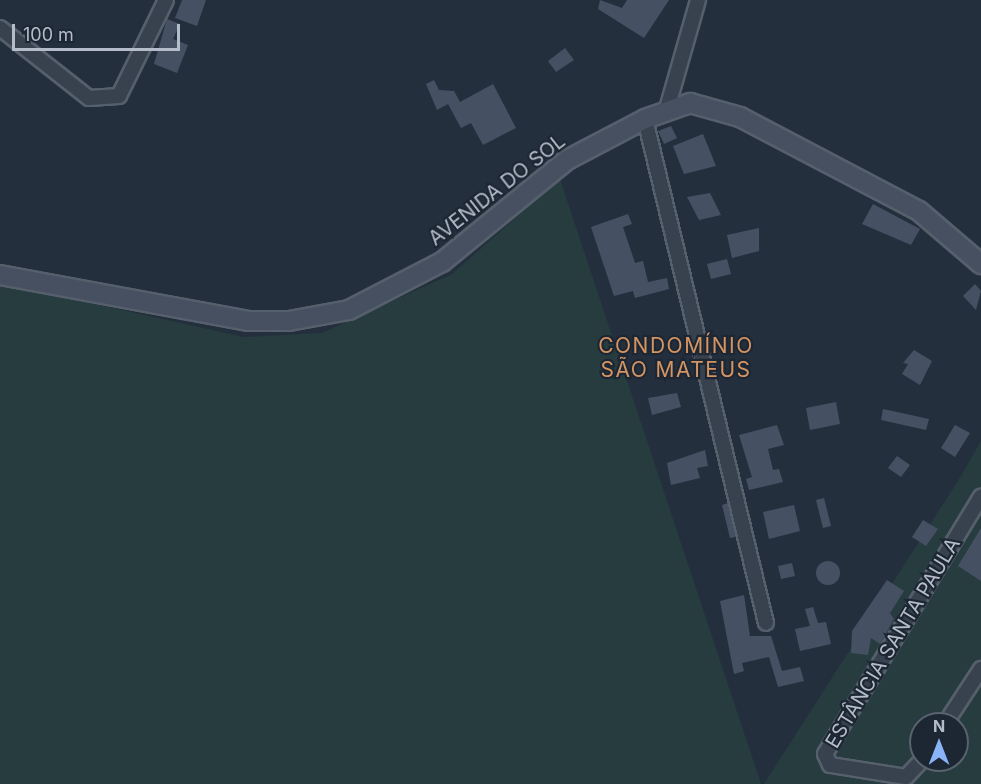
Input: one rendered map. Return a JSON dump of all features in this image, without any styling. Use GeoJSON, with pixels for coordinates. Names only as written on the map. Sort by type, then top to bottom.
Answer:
{"type":"FeatureCollection","features":[{"type":"Feature","properties":{"kind":"street"},"geometry":{"type":"LineString","coordinates":[[0,28],[89,98],[119,96],[166,0]]}},
{"type":"Feature","properties":{"kind":"street"},"geometry":{"type":"LineString","coordinates":[[667,109],[698,0]]}},
{"type":"Feature","properties":{"kind":"street","name":"AVENIDA DO SOL"},"geometry":{"type":"LineString","coordinates":[[0,274],[248,321],[288,321],[348,310],[423,274],[567,160],[667,109],[701,104],[740,117],[919,211],[981,264]]}},
{"type":"Feature","properties":{"kind":"street"},"geometry":{"type":"LineString","coordinates":[[645,119],[766,622]]}},
{"type":"Feature","properties":{"kind":"street","name":"ESTÂNCIA SANTA PAULA"},"geometry":{"type":"LineString","coordinates":[[911,772],[906,777],[830,765],[825,754],[981,496]]}},
{"type":"Feature","properties":{"kind":"street"},"geometry":{"type":"LineString","coordinates":[[953,712],[981,669]]}},
{"type":"Feature","properties":{"kind":"green space"},"geometry":{"type":"Polygon","coordinates":[[[560,179],[761,784],[0,784],[0,283],[244,337],[322,333],[452,274],[560,179]]]}},
{"type":"Feature","properties":{"kind":"green space"},"geometry":{"type":"Polygon","coordinates":[[[981,441],[981,784],[764,784],[961,476],[981,441]]]}},
{"type":"Feature","properties":{"kind":"building"},"geometry":{"type":"Polygon","coordinates":[[[182,0],[206,0],[197,26],[175,18],[182,0]]]}},
{"type":"Feature","properties":{"kind":"building"},"geometry":{"type":"Polygon","coordinates":[[[600,0],[622,8],[627,0],[669,0],[644,38],[598,9],[600,0]]]}},
{"type":"Feature","properties":{"kind":"building"},"geometry":{"type":"Polygon","coordinates":[[[167,19],[180,24],[173,39],[188,45],[177,73],[154,64],[167,19]]]}},
{"type":"Feature","properties":{"kind":"building"},"geometry":{"type":"Polygon","coordinates":[[[565,48],[574,60],[556,72],[548,61],[565,48]]]}},
{"type":"Feature","properties":{"kind":"building"},"geometry":{"type":"Polygon","coordinates":[[[434,80],[439,90],[454,91],[460,102],[493,84],[516,128],[483,145],[471,123],[461,128],[448,104],[437,110],[426,84],[434,80]]]}},
{"type":"Feature","properties":{"kind":"building"},"geometry":{"type":"Polygon","coordinates":[[[671,126],[677,138],[664,144],[658,131],[671,126]]]}},
{"type":"Feature","properties":{"kind":"building"},"geometry":{"type":"Polygon","coordinates":[[[703,134],[716,166],[684,174],[673,146],[703,134]]]}},
{"type":"Feature","properties":{"kind":"building"},"geometry":{"type":"Polygon","coordinates":[[[710,193],[721,215],[699,220],[687,197],[710,193]]]}},
{"type":"Feature","properties":{"kind":"building"},"geometry":{"type":"Polygon","coordinates":[[[873,204],[920,229],[911,245],[862,224],[873,204]]]}},
{"type":"Feature","properties":{"kind":"building"},"geometry":{"type":"Polygon","coordinates":[[[628,214],[632,224],[623,227],[635,263],[643,261],[648,282],[667,278],[669,289],[635,298],[633,291],[614,296],[591,227],[628,214]]]}},
{"type":"Feature","properties":{"kind":"building"},"geometry":{"type":"Polygon","coordinates":[[[759,228],[759,251],[732,258],[727,235],[759,228]]]}},
{"type":"Feature","properties":{"kind":"building"},"geometry":{"type":"Polygon","coordinates":[[[727,259],[731,274],[711,279],[707,264],[727,259]]]}},
{"type":"Feature","properties":{"kind":"building"},"geometry":{"type":"Polygon","coordinates":[[[975,284],[981,291],[976,310],[963,296],[975,284]]]}},
{"type":"Feature","properties":{"kind":"building"},"geometry":{"type":"Polygon","coordinates":[[[914,350],[932,361],[920,385],[902,374],[908,364],[903,363],[914,350]]]}},
{"type":"Feature","properties":{"kind":"building"},"geometry":{"type":"Polygon","coordinates":[[[677,393],[681,407],[652,415],[648,398],[677,393]]]}},
{"type":"Feature","properties":{"kind":"building"},"geometry":{"type":"Polygon","coordinates":[[[836,402],[840,424],[810,430],[806,408],[836,402]]]}},
{"type":"Feature","properties":{"kind":"building"},"geometry":{"type":"Polygon","coordinates":[[[883,409],[929,419],[926,430],[881,420],[883,409]]]}},
{"type":"Feature","properties":{"kind":"building"},"geometry":{"type":"Polygon","coordinates":[[[777,425],[784,445],[768,449],[773,470],[779,469],[783,482],[749,490],[746,479],[752,477],[739,435],[777,425]]]}},
{"type":"Feature","properties":{"kind":"building"},"geometry":{"type":"Polygon","coordinates":[[[955,425],[970,433],[955,457],[941,448],[955,425]]]}},
{"type":"Feature","properties":{"kind":"building"},"geometry":{"type":"Polygon","coordinates":[[[705,450],[708,466],[697,468],[700,478],[671,485],[667,463],[705,450]]]}},
{"type":"Feature","properties":{"kind":"building"},"geometry":{"type":"Polygon","coordinates":[[[897,456],[910,465],[901,477],[888,468],[897,456]]]}},
{"type":"Feature","properties":{"kind":"building"},"geometry":{"type":"Polygon","coordinates":[[[824,498],[831,526],[823,528],[816,500],[824,498]]]}},
{"type":"Feature","properties":{"kind":"building"},"geometry":{"type":"Polygon","coordinates":[[[728,503],[736,537],[730,538],[722,505],[728,503]]]}},
{"type":"Feature","properties":{"kind":"building"},"geometry":{"type":"Polygon","coordinates":[[[794,505],[800,531],[769,539],[763,512],[794,505]]]}},
{"type":"Feature","properties":{"kind":"building"},"geometry":{"type":"Polygon","coordinates":[[[923,520],[938,529],[926,546],[912,537],[923,520]]]}},
{"type":"Feature","properties":{"kind":"building"},"geometry":{"type":"Polygon","coordinates":[[[981,528],[981,581],[958,566],[981,528]]]}},
{"type":"Feature","properties":{"kind":"building"},"geometry":{"type":"Polygon","coordinates":[[[828,561],[837,564],[840,573],[837,582],[828,585],[819,582],[816,573],[819,564],[828,561]]]}},
{"type":"Feature","properties":{"kind":"building"},"geometry":{"type":"Polygon","coordinates":[[[792,563],[795,576],[781,579],[778,566],[792,563]]]}},
{"type":"Feature","properties":{"kind":"building"},"geometry":{"type":"Polygon","coordinates":[[[887,580],[904,591],[890,613],[894,619],[880,644],[871,638],[868,655],[851,653],[852,631],[887,580]]]}},
{"type":"Feature","properties":{"kind":"building"},"geometry":{"type":"Polygon","coordinates":[[[744,595],[750,636],[771,636],[782,671],[800,667],[804,681],[778,687],[769,657],[742,663],[744,671],[734,674],[720,601],[744,595]]]}},
{"type":"Feature","properties":{"kind":"building"},"geometry":{"type":"Polygon","coordinates":[[[813,607],[818,623],[826,622],[831,644],[800,651],[795,629],[810,626],[805,609],[813,607]]]}},
{"type":"Feature","properties":{"kind":"district","name":"CONDOMÍNIO SÃO MATEUS"},"geometry":{"type":"Point","coordinates":[676,358]}}]}
